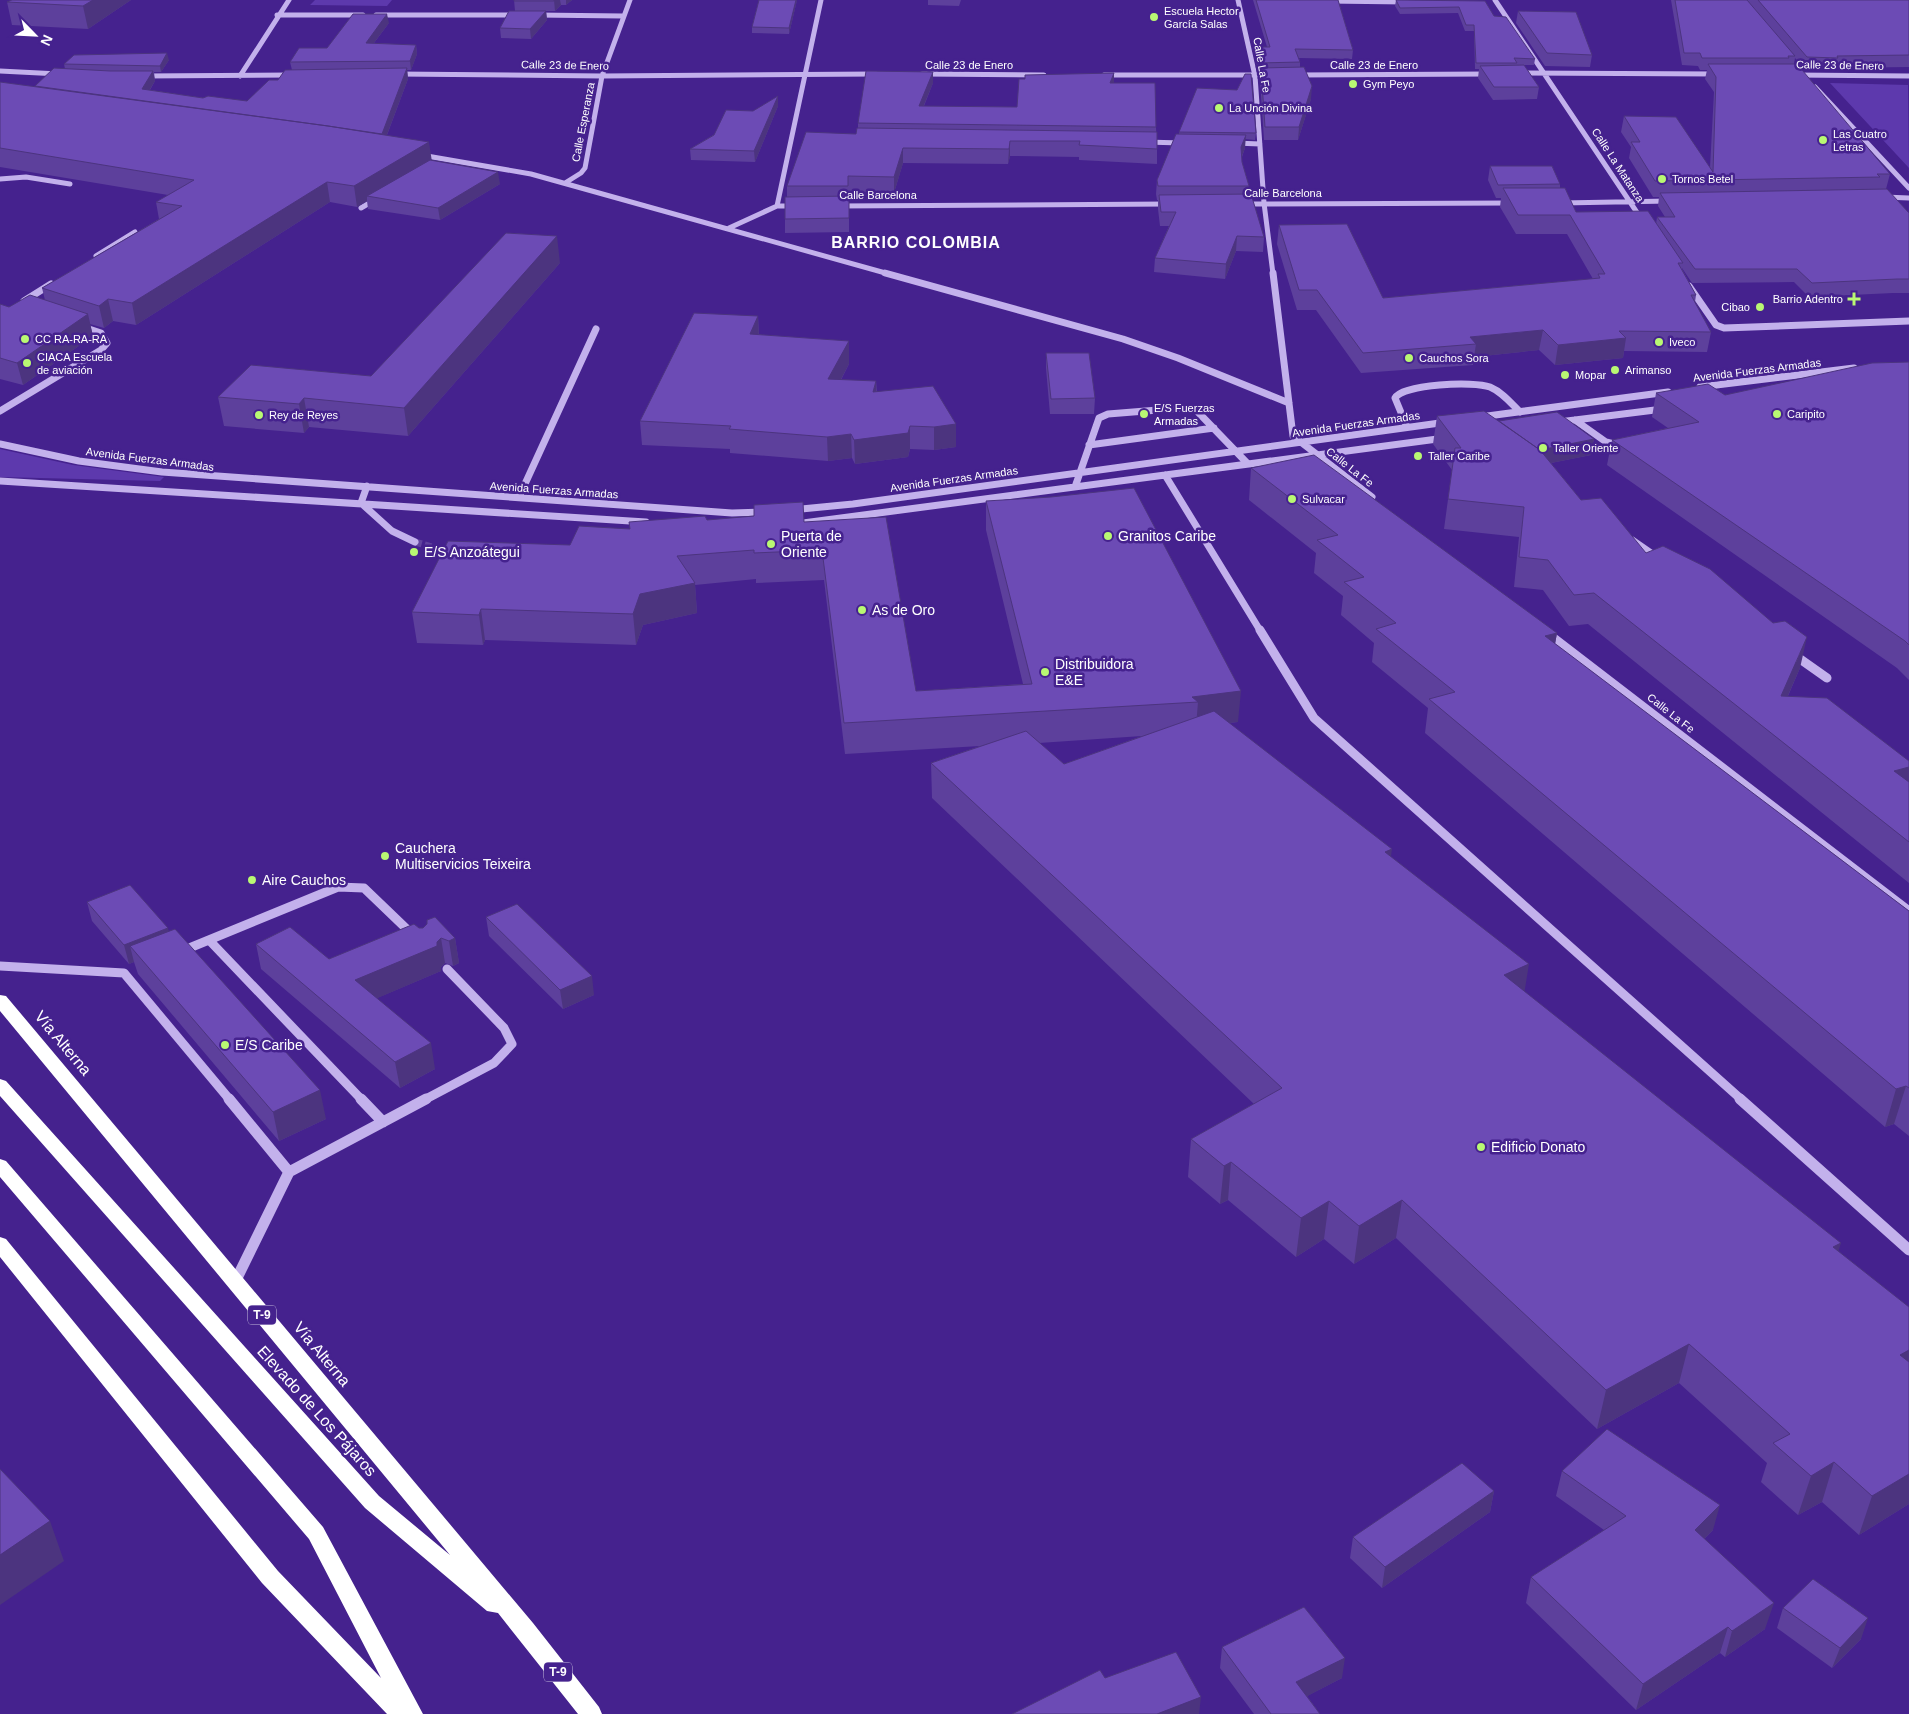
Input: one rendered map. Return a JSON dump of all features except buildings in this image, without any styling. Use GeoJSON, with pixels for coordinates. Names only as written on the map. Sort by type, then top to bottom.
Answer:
{"type":"FeatureCollection","features":[{"type":"Feature","properties":{"kind":"highway","name":"Vía Alterna"},"geometry":{"type":"LineString","coordinates":[[0,1000],[525,1630],[592,1714]]}},
{"type":"Feature","properties":{"kind":"highway","name":"Elevado de Los Pájaros"},"geometry":{"type":"LineString","coordinates":[[0,1085],[372,1502],[525,1630]]}},
{"type":"Feature","properties":{"kind":"highway"},"geometry":{"type":"LineString","coordinates":[[0,1165],[316,1533],[412,1714]]}},
{"type":"Feature","properties":{"kind":"highway"},"geometry":{"type":"LineString","coordinates":[[0,1244],[270,1577],[402,1714]]}},
{"type":"Feature","properties":{"kind":"street"},"geometry":{"type":"LineString","coordinates":[[240,76],[289,0]]}},
{"type":"Feature","properties":{"kind":"street","name":"Calle Esperanza"},"geometry":{"type":"LineString","coordinates":[[565,183],[581,173],[585,168],[602,76],[630,0]]}},
{"type":"Feature","properties":{"kind":"street"},"geometry":{"type":"LineString","coordinates":[[778,206],[821,0]]}},
{"type":"Feature","properties":{"kind":"street","name":"Calle La Fe"},"geometry":{"type":"LineString","coordinates":[[1238,0],[1255,76],[1264,203],[1293,436],[1380,504]]}},
{"type":"Feature","properties":{"kind":"street"},"geometry":{"type":"LineString","coordinates":[[1320,0],[1408,2]]}},
{"type":"Feature","properties":{"kind":"street"},"geometry":{"type":"LineString","coordinates":[[1487,2],[1496,1]]}},
{"type":"Feature","properties":{"kind":"street","name":"Calle La Matanza"},"geometry":{"type":"LineString","coordinates":[[1496,1],[1646,225]]}},
{"type":"Feature","properties":{"kind":"street"},"geometry":{"type":"LineString","coordinates":[[278,15],[520,15]]}},
{"type":"Feature","properties":{"kind":"street"},"geometry":{"type":"LineString","coordinates":[[530,15],[623,16]]}},
{"type":"Feature","properties":{"kind":"street"},"geometry":{"type":"LineString","coordinates":[[1798,67],[1909,188]]}},
{"type":"Feature","properties":{"kind":"street"},"geometry":{"type":"LineString","coordinates":[[0,71],[64,75]]}},
{"type":"Feature","properties":{"kind":"street"},"geometry":{"type":"LineString","coordinates":[[1516,73],[1725,74]]}},
{"type":"Feature","properties":{"kind":"street","name":"Calle 23 de Enero"},"geometry":{"type":"LineString","coordinates":[[387,74],[602,76],[883,74]]}},
{"type":"Feature","properties":{"kind":"street","name":"Calle 23 de Enero"},"geometry":{"type":"LineString","coordinates":[[912,74],[1050,75]]}},
{"type":"Feature","properties":{"kind":"street","name":"Calle 23 de Enero"},"geometry":{"type":"LineString","coordinates":[[1294,75],[1497,74]]}},
{"type":"Feature","properties":{"kind":"street","name":"Calle 23 de Enero"},"geometry":{"type":"LineString","coordinates":[[1784,74],[1909,76]]}},
{"type":"Feature","properties":{"kind":"street"},"geometry":{"type":"LineString","coordinates":[[138,76],[299,75]]}},
{"type":"Feature","properties":{"kind":"street"},"geometry":{"type":"LineString","coordinates":[[1098,75],[1274,75]]}},
{"type":"Feature","properties":{"kind":"street"},"geometry":{"type":"LineString","coordinates":[[791,138],[801,139]]}},
{"type":"Feature","properties":{"kind":"street"},"geometry":{"type":"LineString","coordinates":[[1140,142],[1190,143]]}},
{"type":"Feature","properties":{"kind":"street"},"geometry":{"type":"LineString","coordinates":[[1230,143],[1260,144]]}},
{"type":"Feature","properties":{"kind":"street"},"geometry":{"type":"LineString","coordinates":[[417,155],[530,174],[565,183],[1123,338],[1289,403]]}},
{"type":"Feature","properties":{"kind":"street"},"geometry":{"type":"LineString","coordinates":[[438,164],[446,159]]}},
{"type":"Feature","properties":{"kind":"street"},"geometry":{"type":"LineString","coordinates":[[0,179],[26,176],[70,184]]}},
{"type":"Feature","properties":{"kind":"street"},"geometry":{"type":"LineString","coordinates":[[361,208],[386,193]]}},
{"type":"Feature","properties":{"kind":"street"},"geometry":{"type":"LineString","coordinates":[[1875,197],[1909,198]]}},
{"type":"Feature","properties":{"kind":"street"},"geometry":{"type":"LineString","coordinates":[[1550,203],[1679,201]]}},
{"type":"Feature","properties":{"kind":"street","name":"Calle Barcelona"},"geometry":{"type":"LineString","coordinates":[[1234,204],[1521,203]]}},
{"type":"Feature","properties":{"kind":"street","name":"Calle Barcelona"},"geometry":{"type":"LineString","coordinates":[[827,206],[1175,204]]}},
{"type":"Feature","properties":{"kind":"street"},"geometry":{"type":"LineString","coordinates":[[730,228],[778,206],[807,206]]}},
{"type":"Feature","properties":{"kind":"street"},"geometry":{"type":"LineString","coordinates":[[87,262],[135,232]]}},
{"type":"Feature","properties":{"kind":"street"},"geometry":{"type":"LineString","coordinates":[[1684,279],[1716,325],[1724,328],[1909,321]]}},
{"type":"Feature","properties":{"kind":"street"},"geometry":{"type":"LineString","coordinates":[[20,307],[55,282]]}},
{"type":"Feature","properties":{"kind":"street"},"geometry":{"type":"LineString","coordinates":[[0,411],[101,350],[107,344],[107,339],[102,333],[71,322]]}},
{"type":"Feature","properties":{"kind":"street"},"geometry":{"type":"LineString","coordinates":[[519,497],[596,329]]}},
{"type":"Feature","properties":{"kind":"street","name":"Avenida Fuerzas Armadas"},"geometry":{"type":"LineString","coordinates":[[1692,388],[1862,368]]}},
{"type":"Feature","properties":{"kind":"street"},"geometry":{"type":"LineString","coordinates":[[1407,427],[1396,398],[1398,393],[1406,390],[1474,384],[1488,386],[1499,393],[1520,412]]}},
{"type":"Feature","properties":{"kind":"street"},"geometry":{"type":"LineString","coordinates":[[1473,418],[1673,391]]}},
{"type":"Feature","properties":{"kind":"street"},"geometry":{"type":"LineString","coordinates":[[1546,424],[1673,407]]}},
{"type":"Feature","properties":{"kind":"street"},"geometry":{"type":"LineString","coordinates":[[1075,487],[1078,472],[1099,418],[1108,414],[1195,409],[1248,464]]}},
{"type":"Feature","properties":{"kind":"street"},"geometry":{"type":"LineString","coordinates":[[1575,420],[1606,442],[1630,446]]}},
{"type":"Feature","properties":{"kind":"street","name":"Avenida Fuerzas Armadas"},"geometry":{"type":"LineString","coordinates":[[0,444],[125,468],[215,477],[367,486],[732,513],[852,504],[1454,421]]}},
{"type":"Feature","properties":{"kind":"street"},"geometry":{"type":"LineString","coordinates":[[1088,445],[1214,428]]}},
{"type":"Feature","properties":{"kind":"street","name":"Avenida Fuerzas Armadas"},"geometry":{"type":"LineString","coordinates":[[794,524],[1452,437]]}},
{"type":"Feature","properties":{"kind":"street"},"geometry":{"type":"LineString","coordinates":[[1166,475],[1314,718],[1909,1250]]}},
{"type":"Feature","properties":{"kind":"street","name":"Avenida Fuerzas Armadas"},"geometry":{"type":"LineString","coordinates":[[0,481],[655,523]]}},
{"type":"Feature","properties":{"kind":"street"},"geometry":{"type":"LineString","coordinates":[[367,486],[361,503],[392,531],[415,542]]}},
{"type":"Feature","properties":{"kind":"street"},"geometry":{"type":"LineString","coordinates":[[612,530],[627,521]]}},
{"type":"Feature","properties":{"kind":"street"},"geometry":{"type":"LineString","coordinates":[[1626,535],[1666,564]]}},
{"type":"Feature","properties":{"kind":"street"},"geometry":{"type":"LineString","coordinates":[[439,549],[466,550]]}},
{"type":"Feature","properties":{"kind":"street","name":"Calle La Fe"},"geometry":{"type":"LineString","coordinates":[[1537,625],[1909,911]]}},
{"type":"Feature","properties":{"kind":"street"},"geometry":{"type":"LineString","coordinates":[[1787,649],[1827,678]]}},
{"type":"Feature","properties":{"kind":"street"},"geometry":{"type":"LineString","coordinates":[[175,953],[338,887],[364,888],[418,940]]}},
{"type":"Feature","properties":{"kind":"street"},"geometry":{"type":"LineString","coordinates":[[209,940],[382,1122]]}},
{"type":"Feature","properties":{"kind":"street"},"geometry":{"type":"LineString","coordinates":[[0,966],[129,972],[289,1172]]}},
{"type":"Feature","properties":{"kind":"street"},"geometry":{"type":"LineString","coordinates":[[234,1282],[289,1172],[494,1063],[512,1044],[504,1028],[447,969]]}},
{"type":"Feature","properties":{"kind":"shaded area"},"geometry":{"type":"Polygon","coordinates":[[[315,0],[392,0],[387,6],[310,5],[315,0]]]}},
{"type":"Feature","properties":{"kind":"shaded area"},"geometry":{"type":"Polygon","coordinates":[[[1830,83],[1908,85],[1909,168],[1830,83]]]}},
{"type":"Feature","properties":{"kind":"shaded area"},"geometry":{"type":"Polygon","coordinates":[[[0,449],[73,465],[164,477],[160,481],[0,477],[0,449]]]}},
{"type":"Feature","properties":{"kind":"tunnel"},"geometry":{"type":"LineString","coordinates":[[415,542],[439,549]]}},
{"type":"Feature","properties":{"kind":"place","name":"Escuela Hector García Salas"},"geometry":{"type":"Point","coordinates":[1154,17]}},
{"type":"Feature","properties":{"kind":"place","name":"Gym Peyo"},"geometry":{"type":"Point","coordinates":[1353,84]}},
{"type":"Feature","properties":{"kind":"place","name":"La Unción Divina"},"geometry":{"type":"Point","coordinates":[1219,108]}},
{"type":"Feature","properties":{"kind":"place","name":"Las Cuatro Letras"},"geometry":{"type":"Point","coordinates":[1823,140]}},
{"type":"Feature","properties":{"kind":"place","name":"Tornos Betel"},"geometry":{"type":"Point","coordinates":[1662,179]}},
{"type":"Feature","properties":{"kind":"place","name":"Barrio Adentro"},"geometry":{"type":"Point","coordinates":[1854,299]}},
{"type":"Feature","properties":{"kind":"place","name":"Cibao"},"geometry":{"type":"Point","coordinates":[1760,307]}},
{"type":"Feature","properties":{"kind":"place","name":"CC RA-RA-RA"},"geometry":{"type":"Point","coordinates":[25,339]}},
{"type":"Feature","properties":{"kind":"place","name":"Iveco"},"geometry":{"type":"Point","coordinates":[1659,342]}},
{"type":"Feature","properties":{"kind":"place","name":"Cauchos Sora"},"geometry":{"type":"Point","coordinates":[1409,358]}},
{"type":"Feature","properties":{"kind":"place","name":"CIACA Escuela de aviación"},"geometry":{"type":"Point","coordinates":[27,363]}},
{"type":"Feature","properties":{"kind":"place","name":"Arimanso"},"geometry":{"type":"Point","coordinates":[1615,370]}},
{"type":"Feature","properties":{"kind":"place","name":"Mopar"},"geometry":{"type":"Point","coordinates":[1565,375]}},
{"type":"Feature","properties":{"kind":"place","name":"E/S Fuerzas Armadas"},"geometry":{"type":"Point","coordinates":[1144,414]}},
{"type":"Feature","properties":{"kind":"place","name":"Caripito"},"geometry":{"type":"Point","coordinates":[1777,414]}},
{"type":"Feature","properties":{"kind":"place","name":"Rey de Reyes"},"geometry":{"type":"Point","coordinates":[259,415]}},
{"type":"Feature","properties":{"kind":"place","name":"Taller Oriente"},"geometry":{"type":"Point","coordinates":[1543,448]}},
{"type":"Feature","properties":{"kind":"place","name":"Taller Caribe"},"geometry":{"type":"Point","coordinates":[1418,456]}},
{"type":"Feature","properties":{"kind":"place","name":"Sulvacar"},"geometry":{"type":"Point","coordinates":[1292,499]}},
{"type":"Feature","properties":{"kind":"place","name":"Granitos Caribe"},"geometry":{"type":"Point","coordinates":[1108,536]}},
{"type":"Feature","properties":{"kind":"place","name":"Puerta de Oriente"},"geometry":{"type":"Point","coordinates":[771,544]}},
{"type":"Feature","properties":{"kind":"place","name":"E/S Anzoátegui"},"geometry":{"type":"Point","coordinates":[414,552]}},
{"type":"Feature","properties":{"kind":"place","name":"As de Oro"},"geometry":{"type":"Point","coordinates":[862,610]}},
{"type":"Feature","properties":{"kind":"place","name":"Distribuidora E&E"},"geometry":{"type":"Point","coordinates":[1045,672]}},
{"type":"Feature","properties":{"kind":"place","name":"Cauchera Multiservicios Teixeira"},"geometry":{"type":"Point","coordinates":[385,856]}},
{"type":"Feature","properties":{"kind":"place","name":"Aire Cauchos"},"geometry":{"type":"Point","coordinates":[252,880]}},
{"type":"Feature","properties":{"kind":"place","name":"E/S Caribe"},"geometry":{"type":"Point","coordinates":[225,1045]}},
{"type":"Feature","properties":{"kind":"place","name":"Edificio Donato"},"geometry":{"type":"Point","coordinates":[1481,1147]}},
{"type":"Feature","properties":{"kind":"district","name":"BARRIO COLOMBIA"},"geometry":{"type":"Point","coordinates":[916,242]}}]}
